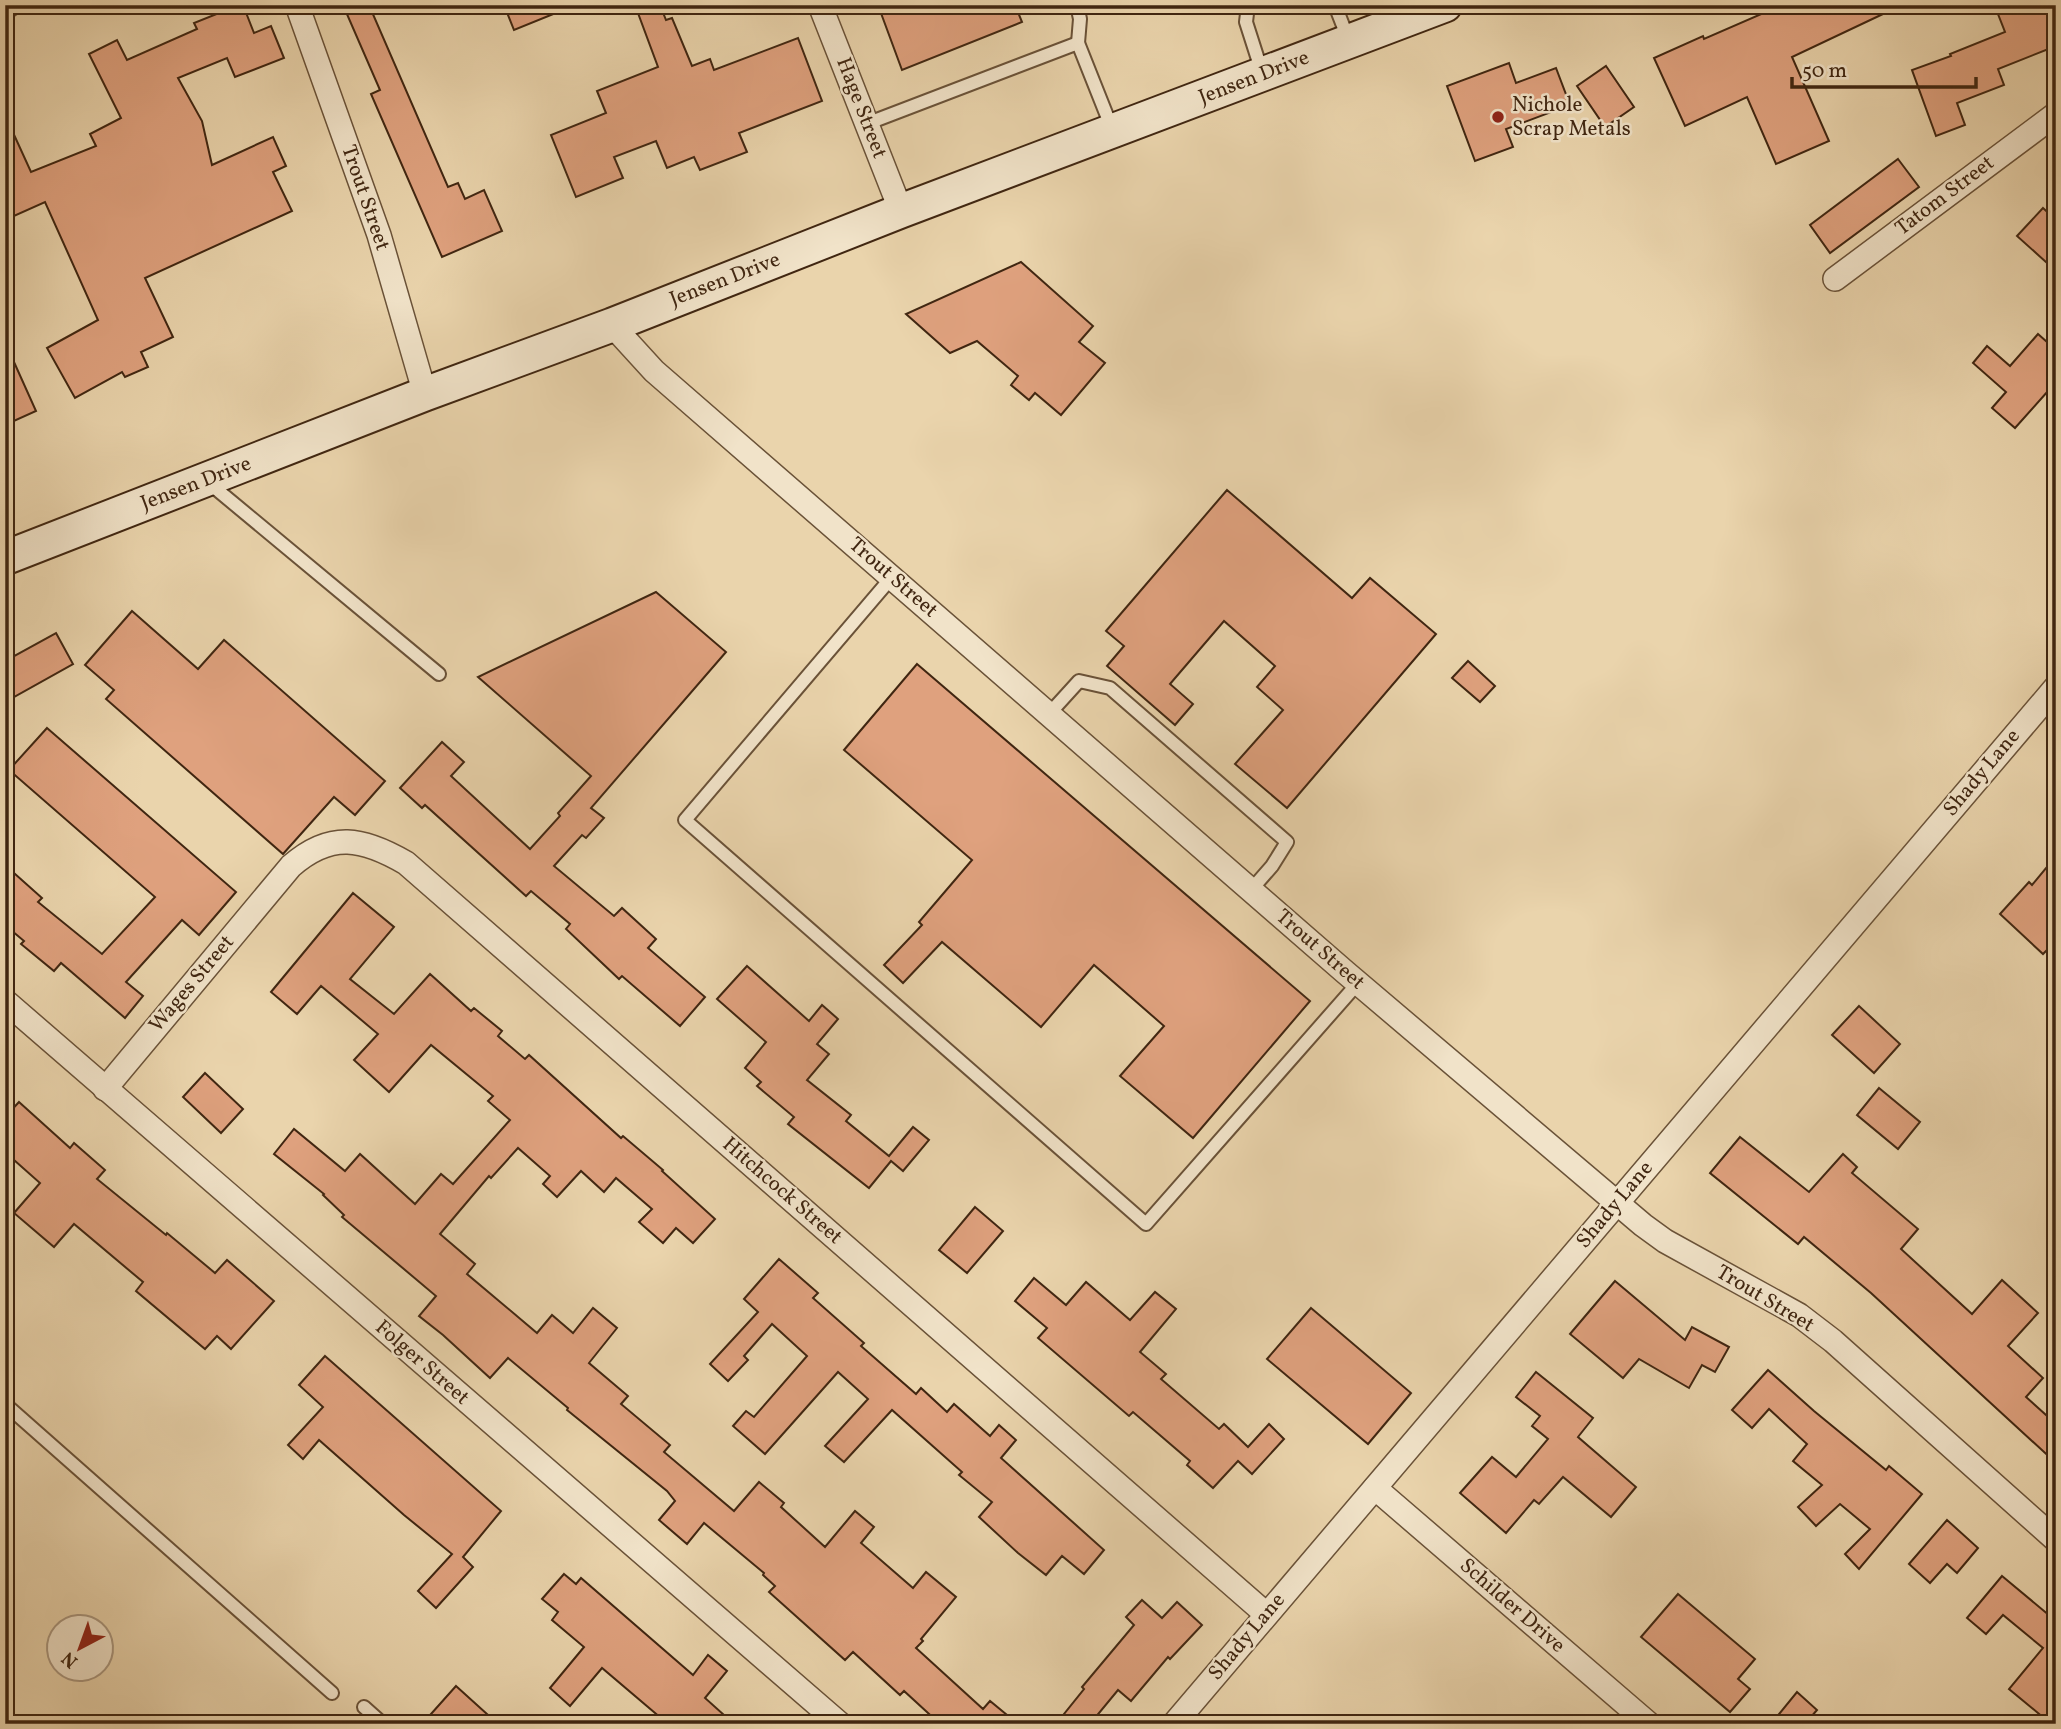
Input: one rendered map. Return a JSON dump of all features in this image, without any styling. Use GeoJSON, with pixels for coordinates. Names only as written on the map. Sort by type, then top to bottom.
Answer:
{"type":"FeatureCollection","features":[{"type":"Feature","properties":{"kind":"main road","name":"Jensen Drive"},"geometry":{"type":"LineString","coordinates":[[5,558],[901,211],[1350,42],[1434,7]]}},
{"type":"Feature","properties":{"kind":"street","name":"Trout Street"},"geometry":{"type":"LineString","coordinates":[[297,5],[379,235],[425,394]]}},
{"type":"Feature","properties":{"kind":"street","name":"Hage Street"},"geometry":{"type":"LineString","coordinates":[[820,5],[901,211]]}},
{"type":"Feature","properties":{"kind":"street","name":"Tatom Street"},"geometry":{"type":"LineString","coordinates":[[1835,279],[2056,114]]}},
{"type":"Feature","properties":{"kind":"street","name":"Trout Street"},"geometry":{"type":"LineString","coordinates":[[612,324],[654,370],[892,578],[1358,983],[1617,1202],[1665,1241],[1799,1315],[1833,1341],[2056,1540]]}},
{"type":"Feature","properties":{"kind":"street","name":"Shady Lane"},"geometry":{"type":"LineString","coordinates":[[1174,1724],[2056,687]]}},
{"type":"Feature","properties":{"kind":"street","name":"Hitchcock Street"},"geometry":{"type":"LineString","coordinates":[[279,880],[306,852],[342,842],[383,850],[406,863],[1266,1614]]}},
{"type":"Feature","properties":{"kind":"street","name":"Wages Street"},"geometry":{"type":"LineString","coordinates":[[105,1089],[279,880]]}},
{"type":"Feature","properties":{"kind":"street","name":"Folger Street"},"geometry":{"type":"LineString","coordinates":[[5,1001],[840,1724]]}},
{"type":"Feature","properties":{"kind":"street","name":"Schilder Drive"},"geometry":{"type":"LineString","coordinates":[[1375,1488],[1649,1724]]}},
{"type":"Feature","properties":{"kind":"lane"},"geometry":{"type":"LineString","coordinates":[[1077,5],[1080,19],[1078,43],[1113,131]]}},
{"type":"Feature","properties":{"kind":"lane"},"geometry":{"type":"LineString","coordinates":[[1248,5],[1246,22],[1263,74]]}},
{"type":"Feature","properties":{"kind":"lane"},"geometry":{"type":"LineString","coordinates":[[1335,5],[1350,42]]}},
{"type":"Feature","properties":{"kind":"lane"},"geometry":{"type":"LineString","coordinates":[[866,124],[1078,43]]}},
{"type":"Feature","properties":{"kind":"lane"},"geometry":{"type":"LineString","coordinates":[[206,481],[439,674]]}},
{"type":"Feature","properties":{"kind":"lane"},"geometry":{"type":"LineString","coordinates":[[892,578],[685,820],[1146,1224],[1358,983]]}},
{"type":"Feature","properties":{"kind":"lane"},"geometry":{"type":"LineString","coordinates":[[1049,714],[1079,681],[1110,688],[1287,842],[1272,866],[1251,890]]}},
{"type":"Feature","properties":{"kind":"lane"},"geometry":{"type":"LineString","coordinates":[[5,1404],[332,1693]]}},
{"type":"Feature","properties":{"kind":"lane"},"geometry":{"type":"LineString","coordinates":[[364,1707],[383,1724]]}},
{"type":"Feature","properties":{"kind":"building"},"geometry":{"type":"Polygon","coordinates":[[[243,5],[254,33],[271,26],[284,58],[235,77],[227,58],[178,78],[202,121],[212,165],[273,137],[286,166],[273,172],[292,211],[145,278],[173,337],[141,352],[148,367],[125,377],[122,372],[75,398],[47,348],[98,320],[45,202],[5,220],[5,115],[31,172],[96,146],[90,134],[121,118],[89,54],[117,40],[127,60],[197,29],[194,23],[243,5]]]}},
{"type":"Feature","properties":{"kind":"building"},"geometry":{"type":"Polygon","coordinates":[[[343,5],[369,5],[448,187],[458,183],[465,199],[484,190],[502,231],[442,257],[371,94],[380,90],[343,5]]]}},
{"type":"Feature","properties":{"kind":"building"},"geometry":{"type":"Polygon","coordinates":[[[504,5],[573,5],[573,6],[514,30],[504,5]]]}},
{"type":"Feature","properties":{"kind":"building"},"geometry":{"type":"Polygon","coordinates":[[[635,5],[660,5],[666,20],[672,18],[692,66],[710,59],[714,70],[798,38],[822,101],[739,133],[747,152],[700,170],[694,157],[667,168],[656,141],[614,157],[623,178],[576,197],[551,135],[606,113],[597,91],[658,67],[635,5]]]}},
{"type":"Feature","properties":{"kind":"building"},"geometry":{"type":"Polygon","coordinates":[[[878,5],[1015,5],[1022,22],[902,70],[878,5]]]}},
{"type":"Feature","properties":{"kind":"building"},"geometry":{"type":"Polygon","coordinates":[[[1782,5],[1902,5],[1792,57],[1829,141],[1776,164],[1747,97],[1685,126],[1654,58],[1782,5]]]}},
{"type":"Feature","properties":{"kind":"building"},"geometry":{"type":"Polygon","coordinates":[[[2021,5],[2056,5],[2056,46],[1998,69],[2004,85],[1957,103],[1965,125],[1936,136],[1912,70],[2005,32],[1998,14],[2021,5]]]}},
{"type":"Feature","properties":{"kind":"building","name":"Nichole Scrap Metals"},"geometry":{"type":"Polygon","coordinates":[[[1509,63],[1516,83],[1556,68],[1570,105],[1506,129],[1513,147],[1475,161],[1447,86],[1509,63]]]}},
{"type":"Feature","properties":{"kind":"building"},"geometry":{"type":"Polygon","coordinates":[[[1606,66],[1634,107],[1605,127],[1577,86],[1606,66]]]}},
{"type":"Feature","properties":{"kind":"building"},"geometry":{"type":"Polygon","coordinates":[[[1898,159],[1919,187],[1830,253],[1810,225],[1898,159]]]}},
{"type":"Feature","properties":{"kind":"building"},"geometry":{"type":"Polygon","coordinates":[[[2043,208],[2056,220],[2056,271],[2017,236],[2043,208]]]}},
{"type":"Feature","properties":{"kind":"building"},"geometry":{"type":"Polygon","coordinates":[[[1021,262],[1093,326],[1079,342],[1105,363],[1061,415],[1035,393],[1029,400],[1011,385],[1018,376],[977,341],[950,353],[906,314],[1021,262]]]}},
{"type":"Feature","properties":{"kind":"building"},"geometry":{"type":"Polygon","coordinates":[[[2038,334],[2056,350],[2056,382],[2015,428],[1992,408],[2006,392],[1973,363],[1987,346],[2010,366],[2038,334]]]}},
{"type":"Feature","properties":{"kind":"building"},"geometry":{"type":"Polygon","coordinates":[[[5,342],[36,411],[5,425],[5,342]]]}},
{"type":"Feature","properties":{"kind":"building"},"geometry":{"type":"Polygon","coordinates":[[[1227,490],[1352,598],[1370,578],[1436,634],[1287,808],[1235,764],[1283,710],[1257,687],[1275,666],[1224,621],[1170,684],[1193,704],[1175,725],[1107,666],[1124,646],[1106,631],[1227,490]]]}},
{"type":"Feature","properties":{"kind":"building"},"geometry":{"type":"Polygon","coordinates":[[[656,592],[726,652],[591,808],[604,818],[586,838],[582,835],[554,866],[614,916],[622,908],[656,939],[648,948],[705,997],[680,1026],[622,976],[619,979],[566,929],[570,924],[531,891],[526,896],[425,805],[422,808],[400,788],[442,742],[464,762],[451,776],[530,849],[591,776],[478,677],[656,592]]]}},
{"type":"Feature","properties":{"kind":"building"},"geometry":{"type":"Polygon","coordinates":[[[132,611],[198,669],[224,640],[385,781],[355,815],[334,797],[283,854],[106,699],[114,690],[85,665],[132,611]]]}},
{"type":"Feature","properties":{"kind":"building"},"geometry":{"type":"Polygon","coordinates":[[[56,633],[73,664],[5,702],[5,661],[56,633]]]}},
{"type":"Feature","properties":{"kind":"building"},"geometry":{"type":"Polygon","coordinates":[[[1468,661],[1495,686],[1480,702],[1452,678],[1468,661]]]}},
{"type":"Feature","properties":{"kind":"building"},"geometry":{"type":"Polygon","coordinates":[[[917,664],[1310,1001],[1193,1138],[1120,1076],[1164,1026],[1094,965],[1041,1027],[942,942],[903,983],[884,965],[922,925],[919,922],[972,860],[844,750],[917,664]]]}},
{"type":"Feature","properties":{"kind":"building"},"geometry":{"type":"Polygon","coordinates":[[[47,728],[236,892],[199,935],[182,920],[126,982],[143,996],[125,1018],[61,963],[54,971],[21,944],[24,941],[5,925],[5,865],[42,898],[38,902],[102,954],[155,897],[9,770],[47,728]]]}},
{"type":"Feature","properties":{"kind":"building"},"geometry":{"type":"Polygon","coordinates":[[[2056,856],[2056,941],[2043,954],[2000,914],[2029,882],[2032,885],[2056,856]]]}},
{"type":"Feature","properties":{"kind":"building"},"geometry":{"type":"Polygon","coordinates":[[[353,893],[394,927],[350,979],[394,1014],[430,974],[471,1011],[474,1008],[502,1031],[498,1036],[525,1059],[529,1055],[621,1138],[623,1136],[663,1170],[715,1219],[693,1243],[676,1228],[663,1243],[639,1222],[652,1209],[616,1178],[604,1192],[581,1171],[557,1197],[543,1184],[550,1176],[518,1148],[491,1178],[489,1176],[440,1234],[475,1264],[467,1274],[537,1333],[552,1315],[573,1333],[593,1308],[617,1328],[589,1363],[628,1396],[621,1404],[670,1445],[664,1452],[734,1511],[759,1482],[784,1503],[781,1507],[825,1547],[855,1511],[874,1527],[861,1543],[913,1588],[926,1572],[956,1597],[916,1648],[983,1709],[990,1701],[1018,1724],[940,1724],[904,1691],[900,1695],[853,1652],[845,1660],[769,1592],[775,1586],[764,1573],[704,1523],[687,1544],[659,1520],[675,1501],[667,1491],[508,1358],[490,1378],[419,1316],[436,1296],[342,1217],[344,1215],[324,1194],[274,1154],[294,1129],[345,1171],[360,1154],[415,1204],[441,1174],[453,1184],[510,1120],[488,1101],[493,1096],[431,1045],[389,1092],[354,1060],[378,1034],[321,986],[297,1014],[271,992],[353,893]]]}},
{"type":"Feature","properties":{"kind":"building"},"geometry":{"type":"Polygon","coordinates":[[[747,966],[809,1021],[822,1005],[838,1019],[817,1044],[829,1054],[807,1080],[851,1115],[846,1121],[889,1156],[913,1127],[929,1140],[903,1171],[891,1161],[869,1188],[788,1124],[794,1117],[757,1086],[761,1082],[745,1068],[766,1042],[717,999],[747,966]]]}},
{"type":"Feature","properties":{"kind":"building"},"geometry":{"type":"Polygon","coordinates":[[[1859,1006],[1900,1044],[1874,1073],[1832,1035],[1859,1006]]]}},
{"type":"Feature","properties":{"kind":"building"},"geometry":{"type":"Polygon","coordinates":[[[205,1073],[243,1109],[221,1133],[183,1097],[205,1073]]]}},
{"type":"Feature","properties":{"kind":"building"},"geometry":{"type":"Polygon","coordinates":[[[1879,1088],[1920,1122],[1898,1149],[1857,1115],[1879,1088]]]}},
{"type":"Feature","properties":{"kind":"building"},"geometry":{"type":"Polygon","coordinates":[[[19,1102],[70,1148],[74,1143],[105,1170],[97,1179],[166,1235],[167,1233],[215,1273],[227,1260],[274,1301],[231,1349],[217,1336],[205,1349],[136,1291],[143,1282],[74,1224],[54,1247],[14,1213],[40,1183],[5,1152],[5,1117],[19,1102]]]}},
{"type":"Feature","properties":{"kind":"building"},"geometry":{"type":"Polygon","coordinates":[[[1740,1137],[1809,1192],[1843,1154],[1857,1167],[1852,1173],[1918,1229],[1901,1249],[1972,1314],[2002,1280],[2038,1313],[2008,1346],[2043,1378],[2026,1397],[2056,1424],[2056,1463],[1871,1293],[1804,1237],[1798,1244],[1710,1173],[1740,1137]]]}},
{"type":"Feature","properties":{"kind":"building"},"geometry":{"type":"Polygon","coordinates":[[[975,1207],[1003,1231],[967,1273],[939,1250],[975,1207]]]}},
{"type":"Feature","properties":{"kind":"building"},"geometry":{"type":"Polygon","coordinates":[[[779,1259],[818,1293],[813,1298],[864,1343],[861,1346],[916,1394],[921,1388],[947,1412],[954,1404],[990,1436],[999,1425],[1016,1440],[1001,1458],[1104,1550],[1084,1574],[1062,1556],[1046,1575],[1018,1553],[979,1517],[992,1502],[959,1475],[962,1472],[892,1410],[844,1462],[825,1446],[868,1399],[838,1372],[765,1454],[733,1426],[746,1411],[754,1417],[807,1356],[772,1324],[744,1356],[748,1360],[728,1381],[710,1364],[758,1312],[744,1299],[779,1259]]]}},
{"type":"Feature","properties":{"kind":"building"},"geometry":{"type":"Polygon","coordinates":[[[1034,1278],[1066,1305],[1086,1282],[1130,1320],[1155,1292],[1176,1309],[1140,1352],[1166,1374],[1161,1379],[1219,1429],[1224,1424],[1248,1447],[1269,1424],[1284,1439],[1252,1474],[1238,1461],[1213,1488],[1187,1465],[1190,1461],[1133,1412],[1129,1416],[1038,1338],[1047,1328],[1015,1301],[1034,1278]]]}},
{"type":"Feature","properties":{"kind":"building"},"geometry":{"type":"Polygon","coordinates":[[[1615,1281],[1685,1340],[1692,1327],[1729,1347],[1715,1372],[1702,1365],[1689,1388],[1639,1359],[1623,1378],[1570,1334],[1615,1281]]]}},
{"type":"Feature","properties":{"kind":"building"},"geometry":{"type":"Polygon","coordinates":[[[1311,1308],[1411,1393],[1368,1444],[1267,1359],[1311,1308]]]}},
{"type":"Feature","properties":{"kind":"building"},"geometry":{"type":"Polygon","coordinates":[[[325,1356],[501,1511],[463,1557],[473,1567],[436,1608],[418,1591],[452,1554],[319,1440],[303,1459],[288,1445],[323,1407],[299,1385],[325,1356]]]}},
{"type":"Feature","properties":{"kind":"building"},"geometry":{"type":"Polygon","coordinates":[[[1768,1370],[1886,1470],[1889,1466],[1922,1494],[1859,1569],[1845,1554],[1870,1529],[1840,1504],[1816,1526],[1798,1507],[1822,1485],[1793,1461],[1807,1444],[1769,1409],[1752,1428],[1732,1410],[1768,1370]]]}},
{"type":"Feature","properties":{"kind":"building"},"geometry":{"type":"Polygon","coordinates":[[[1536,1372],[1593,1418],[1578,1437],[1636,1487],[1611,1517],[1563,1477],[1539,1504],[1534,1500],[1506,1533],[1460,1493],[1492,1457],[1516,1477],[1548,1439],[1532,1426],[1540,1416],[1516,1397],[1536,1372]]]}},
{"type":"Feature","properties":{"kind":"building"},"geometry":{"type":"Polygon","coordinates":[[[1947,1520],[1978,1548],[1957,1573],[1947,1564],[1930,1583],[1909,1564],[1947,1520]]]}},
{"type":"Feature","properties":{"kind":"building"},"geometry":{"type":"Polygon","coordinates":[[[564,1574],[576,1584],[581,1578],[693,1675],[708,1655],[727,1671],[705,1698],[734,1724],[668,1724],[602,1668],[570,1706],[550,1688],[584,1647],[552,1620],[558,1612],[542,1599],[564,1574]]]}},
{"type":"Feature","properties":{"kind":"building"},"geometry":{"type":"Polygon","coordinates":[[[2002,1576],[2056,1621],[2056,1704],[2044,1718],[2009,1689],[2043,1648],[2003,1615],[1986,1634],[1967,1618],[2002,1576]]]}},
{"type":"Feature","properties":{"kind":"building"},"geometry":{"type":"Polygon","coordinates":[[[1678,1594],[1755,1659],[1738,1679],[1750,1689],[1730,1712],[1641,1637],[1678,1594]]]}},
{"type":"Feature","properties":{"kind":"building"},"geometry":{"type":"Polygon","coordinates":[[[1142,1600],[1162,1618],[1177,1602],[1202,1625],[1170,1659],[1168,1657],[1131,1701],[1118,1690],[1090,1724],[1056,1724],[1084,1689],[1082,1687],[1134,1625],[1126,1617],[1142,1600]]]}},
{"type":"Feature","properties":{"kind":"building"},"geometry":{"type":"Polygon","coordinates":[[[456,1686],[498,1724],[442,1724],[431,1714],[456,1686]]]}},
{"type":"Feature","properties":{"kind":"building"},"geometry":{"type":"Polygon","coordinates":[[[1797,1692],[1817,1710],[1805,1724],[1771,1724],[1797,1692]]]}},
{"type":"Feature","properties":{"kind":"place","name":"Nichole Scrap Metals"},"geometry":{"type":"Point","coordinates":[1498,117]}}]}
